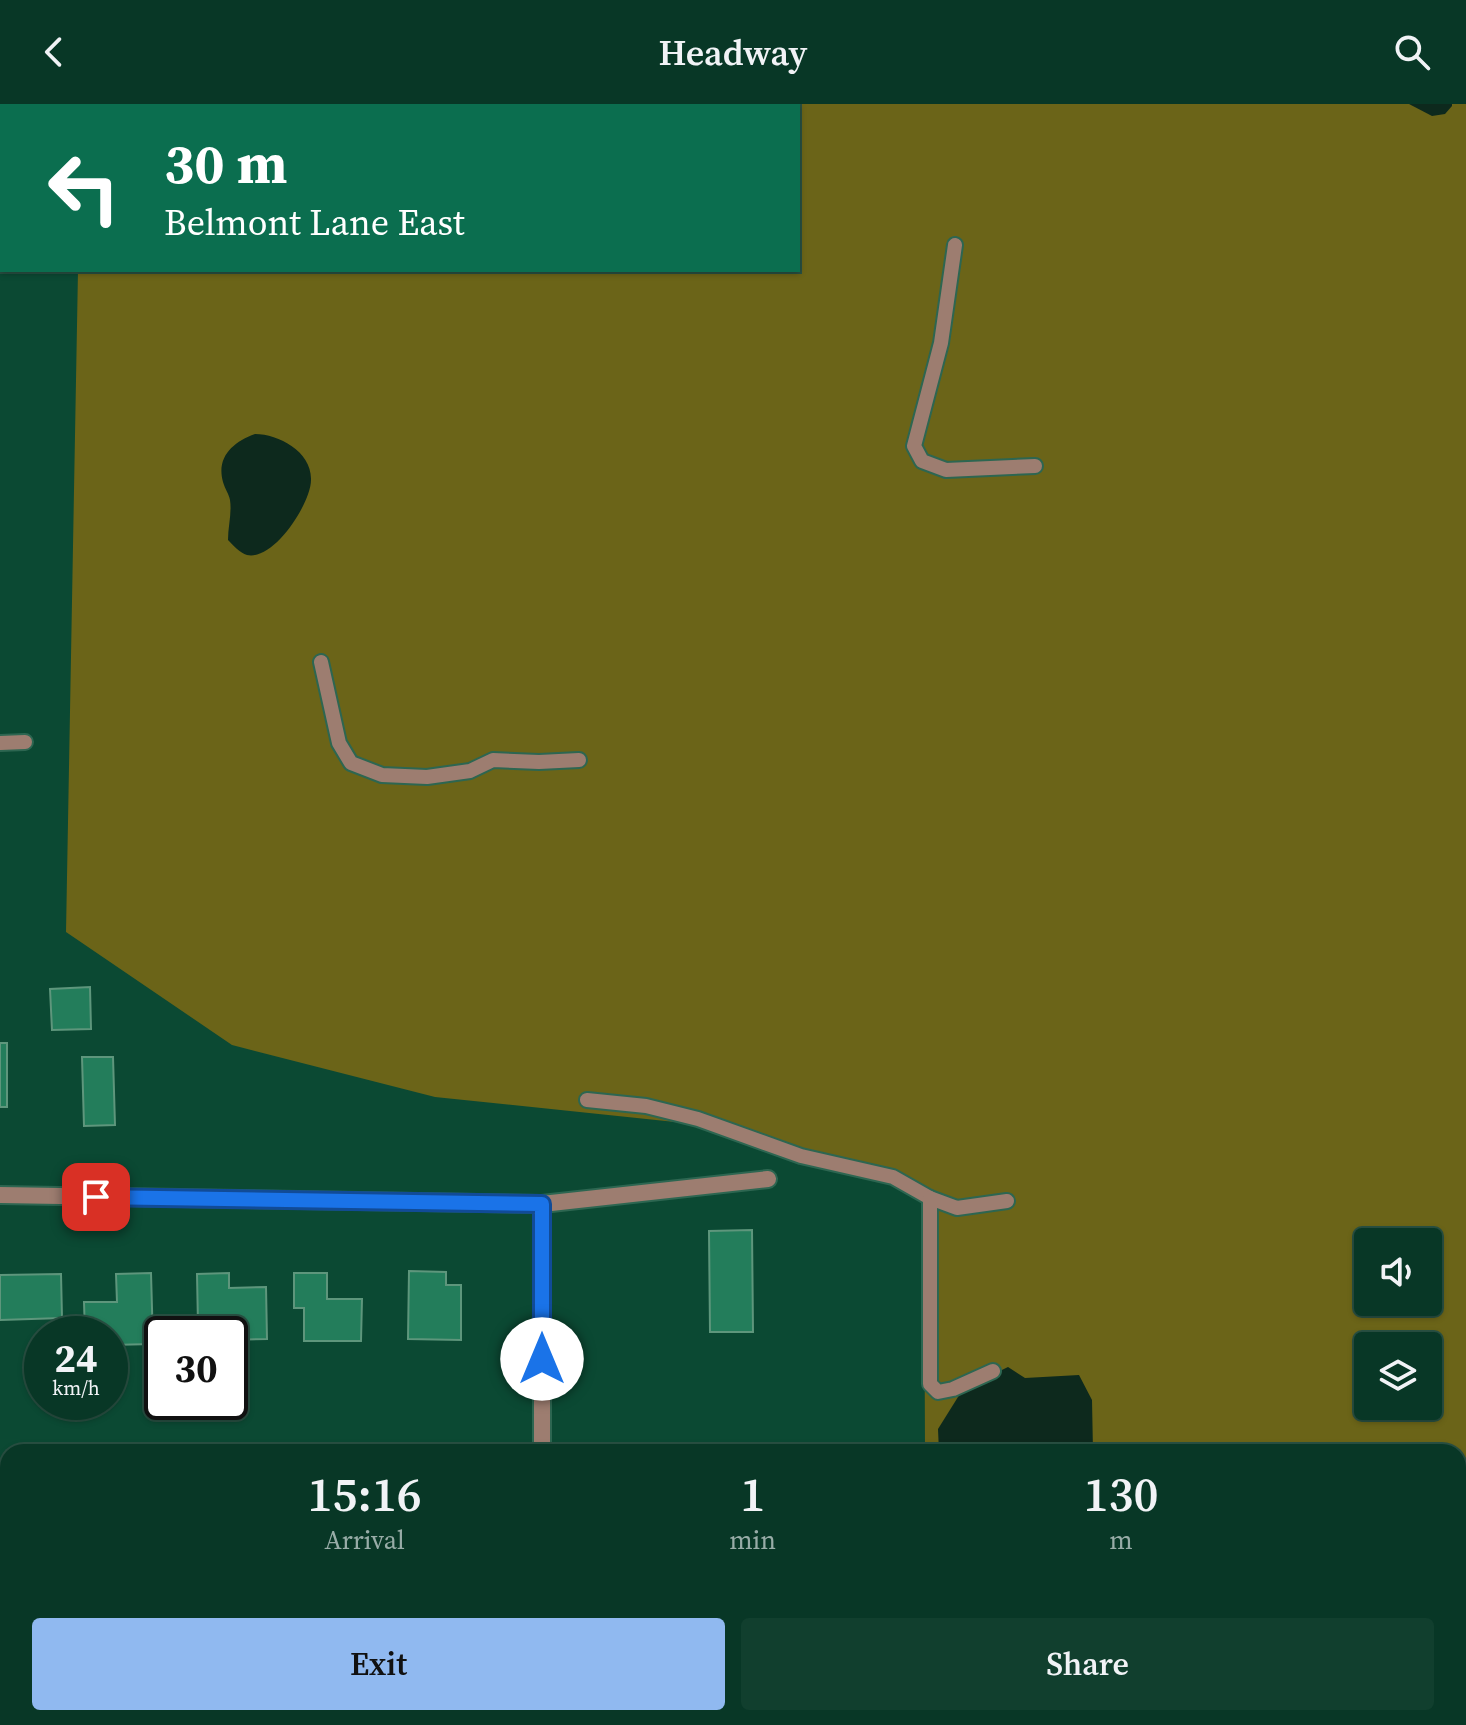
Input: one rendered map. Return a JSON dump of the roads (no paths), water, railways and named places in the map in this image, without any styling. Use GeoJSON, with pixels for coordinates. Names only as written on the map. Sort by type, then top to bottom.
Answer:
{"type":"FeatureCollection","features":[{"type":"Feature","properties":{"kind":"street"},"geometry":{"type":"LineString","coordinates":[[0,1195],[542,1204],[768,1179]]}},
{"type":"Feature","properties":{"kind":"street"},"geometry":{"type":"LineString","coordinates":[[542,1204],[542,1444]]}},
{"type":"Feature","properties":{"kind":"lane"},"geometry":{"type":"LineString","coordinates":[[955,245],[941,343],[914,446],[922,461],[946,470],[1035,466]]}},
{"type":"Feature","properties":{"kind":"lane"},"geometry":{"type":"LineString","coordinates":[[321,662],[339,743],[351,763],[371,771],[382,775],[427,777],[470,771],[493,760],[579,760]]}},
{"type":"Feature","properties":{"kind":"lane"},"geometry":{"type":"LineString","coordinates":[[0,743],[25,742]]}},
{"type":"Feature","properties":{"kind":"lane"},"geometry":{"type":"LineString","coordinates":[[587,1100],[646,1106],[698,1119],[801,1156],[893,1177],[930,1198],[957,1208],[1007,1201]]}},
{"type":"Feature","properties":{"kind":"lane"},"geometry":{"type":"LineString","coordinates":[[930,1198],[930,1384],[938,1392],[953,1389],[993,1371]]}}]}
